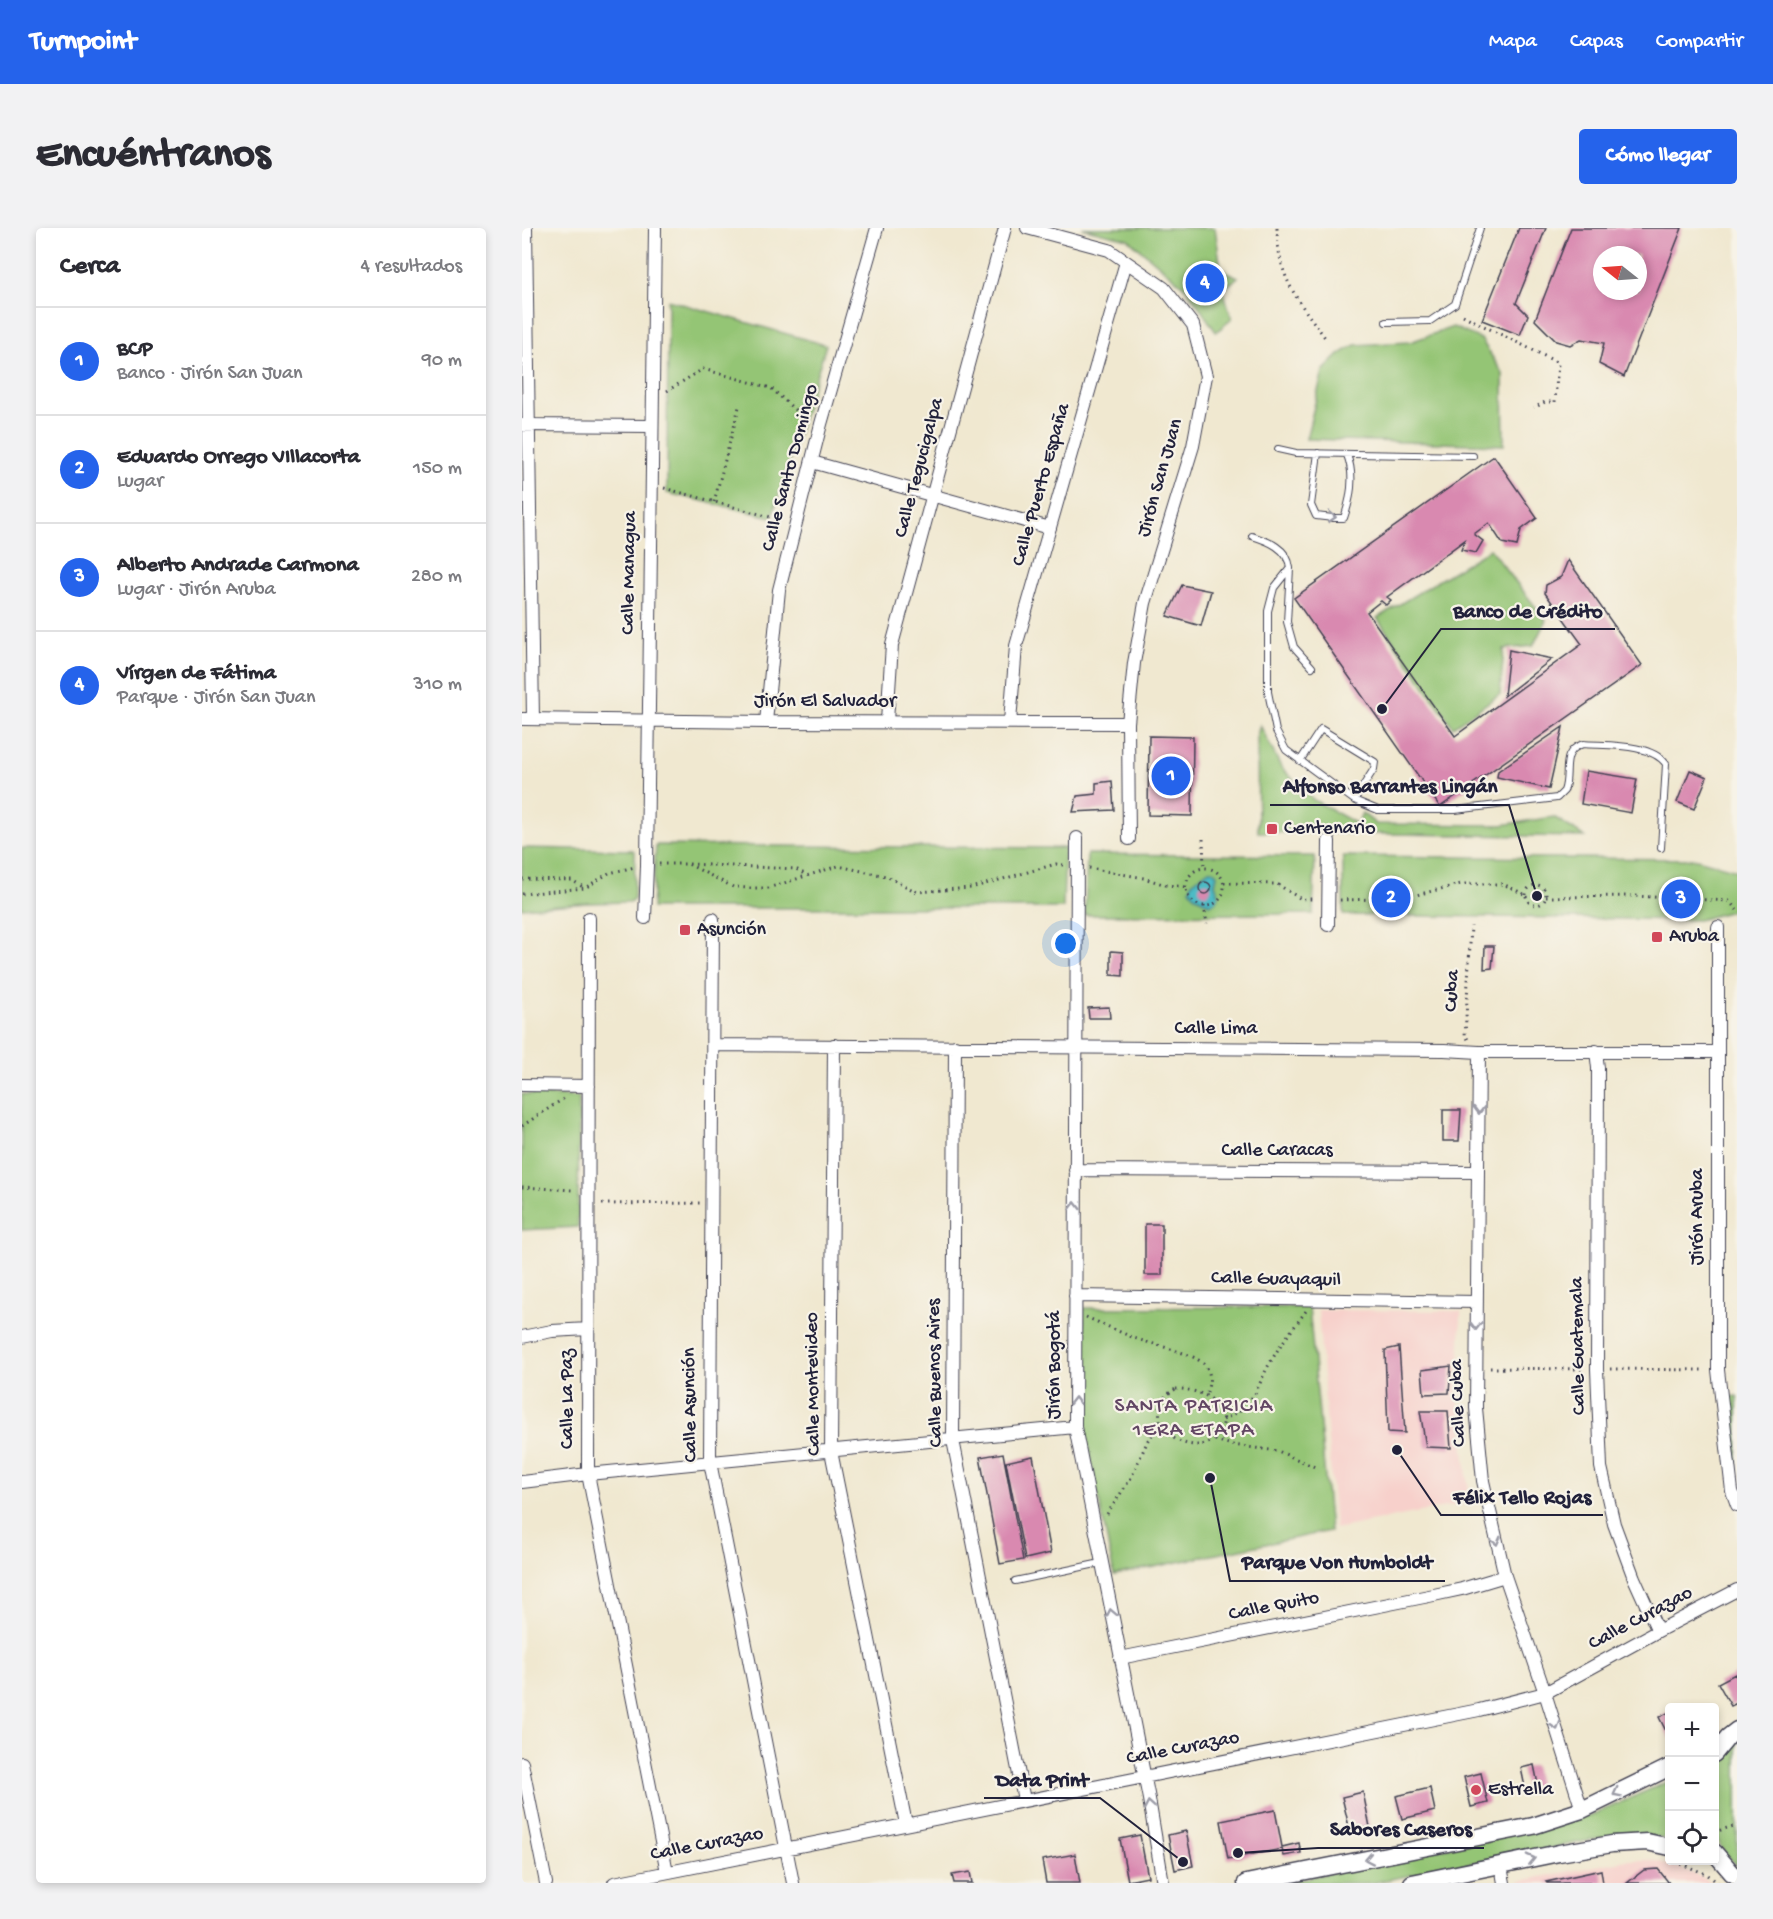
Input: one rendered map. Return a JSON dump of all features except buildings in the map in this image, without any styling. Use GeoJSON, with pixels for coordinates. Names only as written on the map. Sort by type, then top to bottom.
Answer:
{"type":"FeatureCollection","features":[{"type":"Feature","properties":{"kind":"main road"},"geometry":{"type":"LineString","coordinates":[[1246,1883],[1533,1826],[1582,1810],[1665,1769]]}},
{"type":"Feature","properties":{"kind":"main road"},"geometry":{"type":"LineString","coordinates":[[1412,1883],[1612,1844],[1647,1842],[1665,1846]]}},
{"type":"Feature","properties":{"kind":"main road"},"geometry":{"type":"LineString","coordinates":[[1719,1858],[1737,1876]]}},
{"type":"Feature","properties":{"kind":"street"},"geometry":{"type":"LineString","coordinates":[[526,228],[525,425],[528,719]]}},
{"type":"Feature","properties":{"kind":"street","name":"Calle Managua"},"geometry":{"type":"LineString","coordinates":[[645,918],[655,228]]}},
{"type":"Feature","properties":{"kind":"street","name":"Calle Santo Domingo"},"geometry":{"type":"LineString","coordinates":[[766,722],[779,590],[795,524],[877,228]]}},
{"type":"Feature","properties":{"kind":"street","name":"Calle Tegucigalpa"},"geometry":{"type":"LineString","coordinates":[[887,721],[892,645],[1005,228]]}},
{"type":"Feature","properties":{"kind":"street","name":"Jirón San Juan"},"geometry":{"type":"LineString","coordinates":[[1027,228],[1109,250],[1164,288],[1193,325],[1206,376],[1193,446],[1145,603],[1134,663],[1128,723],[1129,839]]}},
{"type":"Feature","properties":{"kind":"street","name":"Calle Puerto España"},"geometry":{"type":"LineString","coordinates":[[1010,722],[1016,646],[1126,262]]}},
{"type":"Feature","properties":{"kind":"street"},"geometry":{"type":"LineString","coordinates":[[525,425],[651,426]]}},
{"type":"Feature","properties":{"kind":"street"},"geometry":{"type":"LineString","coordinates":[[812,462],[1050,528]]}},
{"type":"Feature","properties":{"kind":"street","name":"Jirón El Salvador"},"geometry":{"type":"LineString","coordinates":[[528,719],[1128,723]]}},
{"type":"Feature","properties":{"kind":"street","name":"Jirón Bogotá"},"geometry":{"type":"LineString","coordinates":[[1077,838],[1075,1427],[1163,1883]]}},
{"type":"Feature","properties":{"kind":"street"},"geometry":{"type":"LineString","coordinates":[[1328,926],[1329,841]]}},
{"type":"Feature","properties":{"kind":"street","name":"Calle La Paz"},"geometry":{"type":"LineString","coordinates":[[589,918],[588,1474],[668,1872]]}},
{"type":"Feature","properties":{"kind":"street","name":"Calle Asunción"},"geometry":{"type":"LineString","coordinates":[[713,919],[710,1462],[793,1883]]}},
{"type":"Feature","properties":{"kind":"street","name":"Jirón Aruba"},"geometry":{"type":"LineString","coordinates":[[1718,927],[1718,1370],[1732,1491],[1737,1505]]}},
{"type":"Feature","properties":{"kind":"street","name":"Calle Lima"},"geometry":{"type":"LineString","coordinates":[[713,1045],[1718,1052]]}},
{"type":"Feature","properties":{"kind":"street","name":"Calle Montevideo"},"geometry":{"type":"LineString","coordinates":[[834,1046],[831,1451],[906,1824]]}},
{"type":"Feature","properties":{"kind":"street","name":"Calle Buenos Aires"},"geometry":{"type":"LineString","coordinates":[[955,1046],[953,1440],[1024,1800]]}},
{"type":"Feature","properties":{"kind":"street","name":"Calle Guatemala"},"geometry":{"type":"LineString","coordinates":[[1596,1051],[1598,1068],[1598,1370],[1601,1467],[1614,1524],[1634,1578],[1659,1630]]}},
{"type":"Feature","properties":{"kind":"street","name":"Calle Cuba"},"geometry":{"type":"LineString","coordinates":[[1479,1052],[1476,1408],[1480,1458],[1487,1504],[1505,1576],[1582,1810]]}},
{"type":"Feature","properties":{"kind":"street"},"geometry":{"type":"LineString","coordinates":[[522,1085],[588,1086]]}},
{"type":"Feature","properties":{"kind":"street","name":"Calle Caracas"},"geometry":{"type":"LineString","coordinates":[[1075,1170],[1478,1172]]}},
{"type":"Feature","properties":{"kind":"street","name":"Calle Guayaquil"},"geometry":{"type":"LineString","coordinates":[[1075,1296],[1477,1302]]}},
{"type":"Feature","properties":{"kind":"street"},"geometry":{"type":"LineString","coordinates":[[522,1337],[588,1329]]}},
{"type":"Feature","properties":{"kind":"street"},"geometry":{"type":"LineString","coordinates":[[522,1482],[1075,1427]]}},
{"type":"Feature","properties":{"kind":"street","name":"Calle Quito"},"geometry":{"type":"LineString","coordinates":[[1120,1658],[1440,1593],[1505,1576]]}},
{"type":"Feature","properties":{"kind":"street","name":"Calle Curazao"},"geometry":{"type":"LineString","coordinates":[[614,1883],[1468,1712],[1545,1694],[1659,1630],[1737,1590]]}},
{"type":"Feature","properties":{"kind":"street"},"geometry":{"type":"LineString","coordinates":[[522,1763],[546,1883]]}},
{"type":"Feature","properties":{"kind":"street"},"geometry":{"type":"LineString","coordinates":[[1501,1866],[1504,1883]]}},
{"type":"Feature","properties":{"kind":"lane"},"geometry":{"type":"LineString","coordinates":[[1386,322],[1430,321],[1455,304],[1480,228]]}},
{"type":"Feature","properties":{"kind":"lane"},"geometry":{"type":"LineString","coordinates":[[1278,449],[1296,453],[1347,455],[1473,456]]}},
{"type":"Feature","properties":{"kind":"lane"},"geometry":{"type":"LineString","coordinates":[[1318,453],[1311,505],[1316,516],[1333,518],[1344,518],[1352,496],[1350,462],[1347,455]]}},
{"type":"Feature","properties":{"kind":"lane"},"geometry":{"type":"LineString","coordinates":[[1252,536],[1269,542],[1283,552],[1289,562],[1287,622],[1294,647],[1312,667]]}},
{"type":"Feature","properties":{"kind":"lane"},"geometry":{"type":"LineString","coordinates":[[1290,568],[1274,588],[1269,611],[1268,692],[1276,731],[1286,750],[1300,761],[1354,800],[1378,810],[1455,810],[1557,798],[1563,791],[1568,757],[1575,747],[1583,744],[1646,750],[1661,757],[1666,764],[1661,848]]}},
{"type":"Feature","properties":{"kind":"lane"},"geometry":{"type":"LineString","coordinates":[[1300,761],[1322,729],[1375,762],[1374,769],[1354,800]]}},
{"type":"Feature","properties":{"kind":"lane"},"geometry":{"type":"LineString","coordinates":[[1015,1581],[1101,1563]]}},
{"type":"Feature","properties":{"kind":"path"},"geometry":{"type":"LineString","coordinates":[[1277,228],[1282,268],[1292,292],[1326,339]]}},
{"type":"Feature","properties":{"kind":"path"},"geometry":{"type":"LineString","coordinates":[[1463,315],[1558,363],[1555,402],[1545,402],[1534,408]]}},
{"type":"Feature","properties":{"kind":"path"},"geometry":{"type":"LineString","coordinates":[[667,391],[702,369],[771,388],[807,421]]}},
{"type":"Feature","properties":{"kind":"path"},"geometry":{"type":"LineString","coordinates":[[714,502],[739,407]]}},
{"type":"Feature","properties":{"kind":"path"},"geometry":{"type":"LineString","coordinates":[[651,485],[795,524]]}},
{"type":"Feature","properties":{"kind":"path"},"geometry":{"type":"LineString","coordinates":[[1203,839],[1204,868]]}},
{"type":"Feature","properties":{"kind":"path"},"geometry":{"type":"LineString","coordinates":[[687,864],[733,887],[768,888],[838,866],[886,876],[917,892],[971,888],[1056,864],[1076,865],[1144,878],[1166,885],[1187,887]]}},
{"type":"Feature","properties":{"kind":"path"},"geometry":{"type":"LineString","coordinates":[[522,894],[585,888],[609,873],[647,865],[687,864],[795,869],[806,875]]}},
{"type":"Feature","properties":{"kind":"path"},"geometry":{"type":"LineString","coordinates":[[1204,868],[1219,873],[1224,883],[1224,892],[1216,903],[1204,906],[1192,901],[1188,895],[1187,887],[1190,876],[1204,868]]}},
{"type":"Feature","properties":{"kind":"path"},"geometry":{"type":"LineString","coordinates":[[522,879],[572,880],[585,888]]}},
{"type":"Feature","properties":{"kind":"path"},"geometry":{"type":"LineString","coordinates":[[1224,883],[1276,884],[1301,899],[1380,899]]}},
{"type":"Feature","properties":{"kind":"path"},"geometry":{"type":"LineString","coordinates":[[1400,897],[1461,884],[1503,884],[1526,895],[1528,901],[1537,905],[1543,903],[1546,897],[1545,891],[1537,885],[1531,887],[1526,895]]}},
{"type":"Feature","properties":{"kind":"path"},"geometry":{"type":"LineString","coordinates":[[1389,887],[1398,891],[1400,897],[1398,903],[1393,907],[1386,907],[1380,899],[1381,892],[1389,887]]}},
{"type":"Feature","properties":{"kind":"path"},"geometry":{"type":"LineString","coordinates":[[1681,887],[1690,892],[1691,899],[1685,908],[1678,909],[1672,905],[1670,898],[1672,891],[1681,887]]}},
{"type":"Feature","properties":{"kind":"path"},"geometry":{"type":"LineString","coordinates":[[1546,897],[1670,898]]}},
{"type":"Feature","properties":{"kind":"path"},"geometry":{"type":"LineString","coordinates":[[1691,899],[1729,901],[1737,910]]}},
{"type":"Feature","properties":{"kind":"path"},"geometry":{"type":"LineString","coordinates":[[1204,906],[1207,924]]}},
{"type":"Feature","properties":{"kind":"path","name":"Cuba"},"geometry":{"type":"LineString","coordinates":[[1471,926],[1466,1036],[1479,1052]]}},
{"type":"Feature","properties":{"kind":"path"},"geometry":{"type":"LineString","coordinates":[[522,1126],[566,1096],[575,1086]]}},
{"type":"Feature","properties":{"kind":"path"},"geometry":{"type":"LineString","coordinates":[[522,1187],[572,1190]]}},
{"type":"Feature","properties":{"kind":"path"},"geometry":{"type":"LineString","coordinates":[[588,1204],[711,1203]]}},
{"type":"Feature","properties":{"kind":"path"},"geometry":{"type":"LineString","coordinates":[[1223,1420],[1240,1411],[1255,1394],[1280,1346],[1309,1306]]}},
{"type":"Feature","properties":{"kind":"path"},"geometry":{"type":"LineString","coordinates":[[1075,1312],[1204,1364],[1208,1370],[1210,1382],[1206,1395]]}},
{"type":"Feature","properties":{"kind":"path"},"geometry":{"type":"LineString","coordinates":[[1176,1389],[1185,1389],[1206,1395],[1214,1400],[1220,1407],[1223,1420],[1222,1430],[1215,1440],[1204,1445],[1188,1443],[1175,1440],[1165,1432],[1160,1425],[1159,1411],[1163,1398],[1176,1389]]}},
{"type":"Feature","properties":{"kind":"path"},"geometry":{"type":"LineString","coordinates":[[1107,1514],[1131,1478],[1148,1440],[1160,1425]]}},
{"type":"Feature","properties":{"kind":"path"},"geometry":{"type":"LineString","coordinates":[[1215,1440],[1232,1445],[1278,1451],[1317,1468]]}},
{"type":"Feature","properties":{"kind":"path"},"geometry":{"type":"LineString","coordinates":[[1719,1830],[1737,1825]]}},
{"type":"Feature","properties":{"kind":"path"},"geometry":{"type":"LineString","coordinates":[[1685,1865],[1708,1875],[1718,1883]]}},
{"type":"Feature","properties":{"kind":"shaded area"},"geometry":{"type":"Polygon","coordinates":[[[1318,1310],[1461,1311],[1458,1399],[1470,1502],[1335,1529],[1318,1310]]]}},
{"type":"Feature","properties":{"kind":"shaded area"},"geometry":{"type":"Polygon","coordinates":[[[1627,1860],[1652,1860],[1681,1868],[1711,1883],[1520,1883],[1520,1881],[1627,1860]]]}},
{"type":"Feature","properties":{"kind":"green space"},"geometry":{"type":"Polygon","coordinates":[[[1082,228],[1215,228],[1221,269],[1238,277],[1223,290],[1232,319],[1216,332],[1187,289],[1128,239],[1082,228]]]}},
{"type":"Feature","properties":{"kind":"green space"},"geometry":{"type":"Polygon","coordinates":[[[668,300],[826,345],[772,517],[667,493],[668,300]]]}},
{"type":"Feature","properties":{"kind":"green space"},"geometry":{"type":"Polygon","coordinates":[[[1453,327],[1481,339],[1503,374],[1504,445],[1306,439],[1323,371],[1340,354],[1355,345],[1410,342],[1453,327]]]}},
{"type":"Feature","properties":{"kind":"green space"},"geometry":{"type":"Polygon","coordinates":[[[1490,549],[1546,620],[1533,646],[1504,649],[1500,694],[1453,727],[1377,618],[1490,549]]]}},
{"type":"Feature","properties":{"kind":"green space"},"geometry":{"type":"Polygon","coordinates":[[[1260,725],[1281,767],[1312,799],[1357,824],[1362,813],[1376,824],[1501,825],[1554,817],[1585,837],[1258,832],[1257,735],[1260,725]]]}},
{"type":"Feature","properties":{"kind":"green space"},"geometry":{"type":"Polygon","coordinates":[[[656,845],[1065,848],[1063,908],[652,908],[656,845]]]}},
{"type":"Feature","properties":{"kind":"green space"},"geometry":{"type":"Polygon","coordinates":[[[522,848],[633,850],[635,853],[634,898],[630,902],[522,908],[522,848]]]}},
{"type":"Feature","properties":{"kind":"green space"},"geometry":{"type":"Polygon","coordinates":[[[1087,854],[1315,856],[1313,914],[1085,915],[1087,854]]]}},
{"type":"Feature","properties":{"kind":"green space"},"geometry":{"type":"Polygon","coordinates":[[[1343,856],[1697,859],[1737,870],[1737,900],[1732,911],[1698,920],[1343,915],[1343,856]]]}},
{"type":"Feature","properties":{"kind":"green space"},"geometry":{"type":"Polygon","coordinates":[[[522,1094],[579,1097],[578,1227],[522,1230],[522,1094]]]}},
{"type":"Feature","properties":{"kind":"green space"},"geometry":{"type":"Polygon","coordinates":[[[1309,1307],[1330,1531],[1114,1575],[1084,1425],[1084,1308],[1309,1307]]]}},
{"type":"Feature","properties":{"kind":"green space"},"geometry":{"type":"Polygon","coordinates":[[[1737,1396],[1737,1486],[1729,1397],[1737,1396]]]}},
{"type":"Feature","properties":{"kind":"green space"},"geometry":{"type":"Polygon","coordinates":[[[1737,1739],[1737,1866],[1719,1843],[1719,1762],[1737,1739]]]}},
{"type":"Feature","properties":{"kind":"green space"},"geometry":{"type":"Polygon","coordinates":[[[1665,1783],[1665,1838],[1617,1835],[1371,1883],[1283,1883],[1592,1815],[1665,1783]]]}},
{"type":"Feature","properties":{"kind":"water"},"geometry":{"type":"Polygon","coordinates":[[[1209,870],[1213,870],[1217,875],[1215,884],[1219,895],[1215,902],[1209,904],[1195,896],[1190,889],[1192,883],[1209,870]]]}},
{"type":"Feature","properties":{"kind":"place","name":"Vírgen de Fátima"},"geometry":{"type":"Point","coordinates":[1205,283]}},
{"type":"Feature","properties":{"kind":"place","name":"Banco de Crédito"},"geometry":{"type":"Point","coordinates":[1382,709]}},
{"type":"Feature","properties":{"kind":"place","name":"BCP"},"geometry":{"type":"Point","coordinates":[1171,776]}},
{"type":"Feature","properties":{"kind":"place","name":"Centenario"},"geometry":{"type":"Point","coordinates":[1272,829]}},
{"type":"Feature","properties":{"kind":"place","name":"Alfonso Barrantes Lingán"},"geometry":{"type":"Point","coordinates":[1537,896]}},
{"type":"Feature","properties":{"kind":"place","name":"Eduardo Orrego VIllacorta"},"geometry":{"type":"Point","coordinates":[1391,898]}},
{"type":"Feature","properties":{"kind":"place","name":"Alberto Andrade Carmona"},"geometry":{"type":"Point","coordinates":[1681,899]}},
{"type":"Feature","properties":{"kind":"place","name":"Asunción"},"geometry":{"type":"Point","coordinates":[685,930]}},
{"type":"Feature","properties":{"kind":"place","name":"Aruba"},"geometry":{"type":"Point","coordinates":[1657,937]}},
{"type":"Feature","properties":{"kind":"place","name":"Félix Tello Rojas"},"geometry":{"type":"Point","coordinates":[1397,1450]}},
{"type":"Feature","properties":{"kind":"place","name":"Parque Von Humboldt"},"geometry":{"type":"Point","coordinates":[1210,1478]}},
{"type":"Feature","properties":{"kind":"place","name":"Estrella"},"geometry":{"type":"Point","coordinates":[1476,1790]}},
{"type":"Feature","properties":{"kind":"place","name":"Sabores Caseros"},"geometry":{"type":"Point","coordinates":[1238,1853]}},
{"type":"Feature","properties":{"kind":"place","name":"Data Print"},"geometry":{"type":"Point","coordinates":[1183,1862]}},
{"type":"Feature","properties":{"kind":"district","name":"SANTA PATRICIA 1ERA ETAPA"},"geometry":{"type":"Point","coordinates":[1194,1419]}}]}
